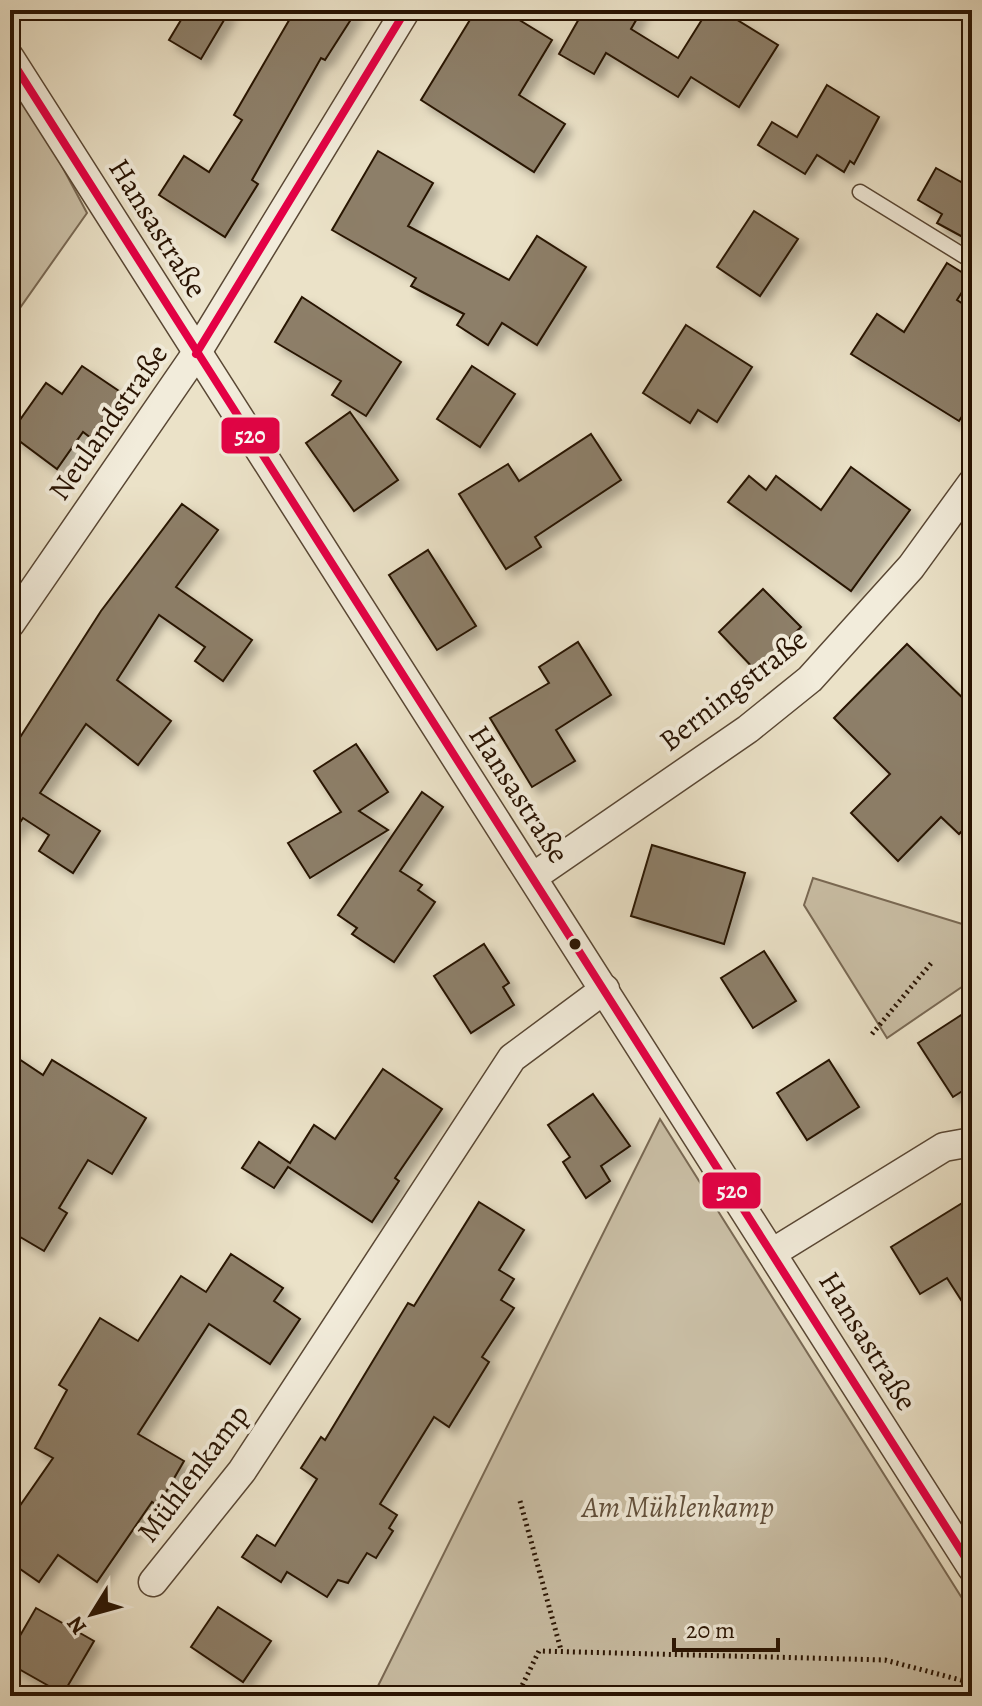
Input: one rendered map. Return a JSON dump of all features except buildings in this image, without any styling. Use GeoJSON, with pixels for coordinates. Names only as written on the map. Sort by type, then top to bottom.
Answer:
{"type":"FeatureCollection","features":[{"type":"Feature","properties":{"kind":"street","name":"Neulandstraße"},"geometry":{"type":"LineString","coordinates":[[10,624],[196,354],[406,10]]}},
{"type":"Feature","properties":{"kind":"street","name":"Hansastraße"},"geometry":{"type":"LineString","coordinates":[[10,58],[972,1568]]}},
{"type":"Feature","properties":{"kind":"street","name":"Berningstraße"},"geometry":{"type":"LineString","coordinates":[[533,877],[748,729],[810,679],[911,567],[972,483]]}},
{"type":"Feature","properties":{"kind":"street","name":"Mühlenkamp"},"geometry":{"type":"LineString","coordinates":[[153,1582],[242,1471],[512,1058],[605,989]]}},
{"type":"Feature","properties":{"kind":"street"},"geometry":{"type":"LineString","coordinates":[[772,1253],[944,1147],[972,1142]]}},
{"type":"Feature","properties":{"kind":"lane"},"geometry":{"type":"LineString","coordinates":[[860,192],[972,261]]}},
{"type":"Feature","properties":{"kind":"path"},"geometry":{"type":"LineString","coordinates":[[872,1034],[933,961]]}},
{"type":"Feature","properties":{"kind":"path"},"geometry":{"type":"LineString","coordinates":[[520,1501],[561,1650]]}},
{"type":"Feature","properties":{"kind":"path"},"geometry":{"type":"LineString","coordinates":[[517,1696],[539,1651],[561,1650],[885,1660],[972,1683]]}},
{"type":"Feature","properties":{"kind":"green space"},"geometry":{"type":"Polygon","coordinates":[[[10,69],[87,213],[10,322],[10,69]]]}},
{"type":"Feature","properties":{"kind":"green space"},"geometry":{"type":"Polygon","coordinates":[[[813,878],[972,927],[972,980],[887,1038],[804,905],[813,878]]]}},
{"type":"Feature","properties":{"kind":"green space","name":"Am Mühlenkamp"},"geometry":{"type":"Polygon","coordinates":[[[660,1119],[972,1614],[972,1696],[373,1696],[660,1119]]]}},
{"type":"Feature","properties":{"kind":"transit line","name":"520"},"geometry":{"type":"LineString","coordinates":[[196,354],[406,10]]}},
{"type":"Feature","properties":{"kind":"transit line","name":"520"},"geometry":{"type":"LineString","coordinates":[[10,58],[972,1568]]}}]}
